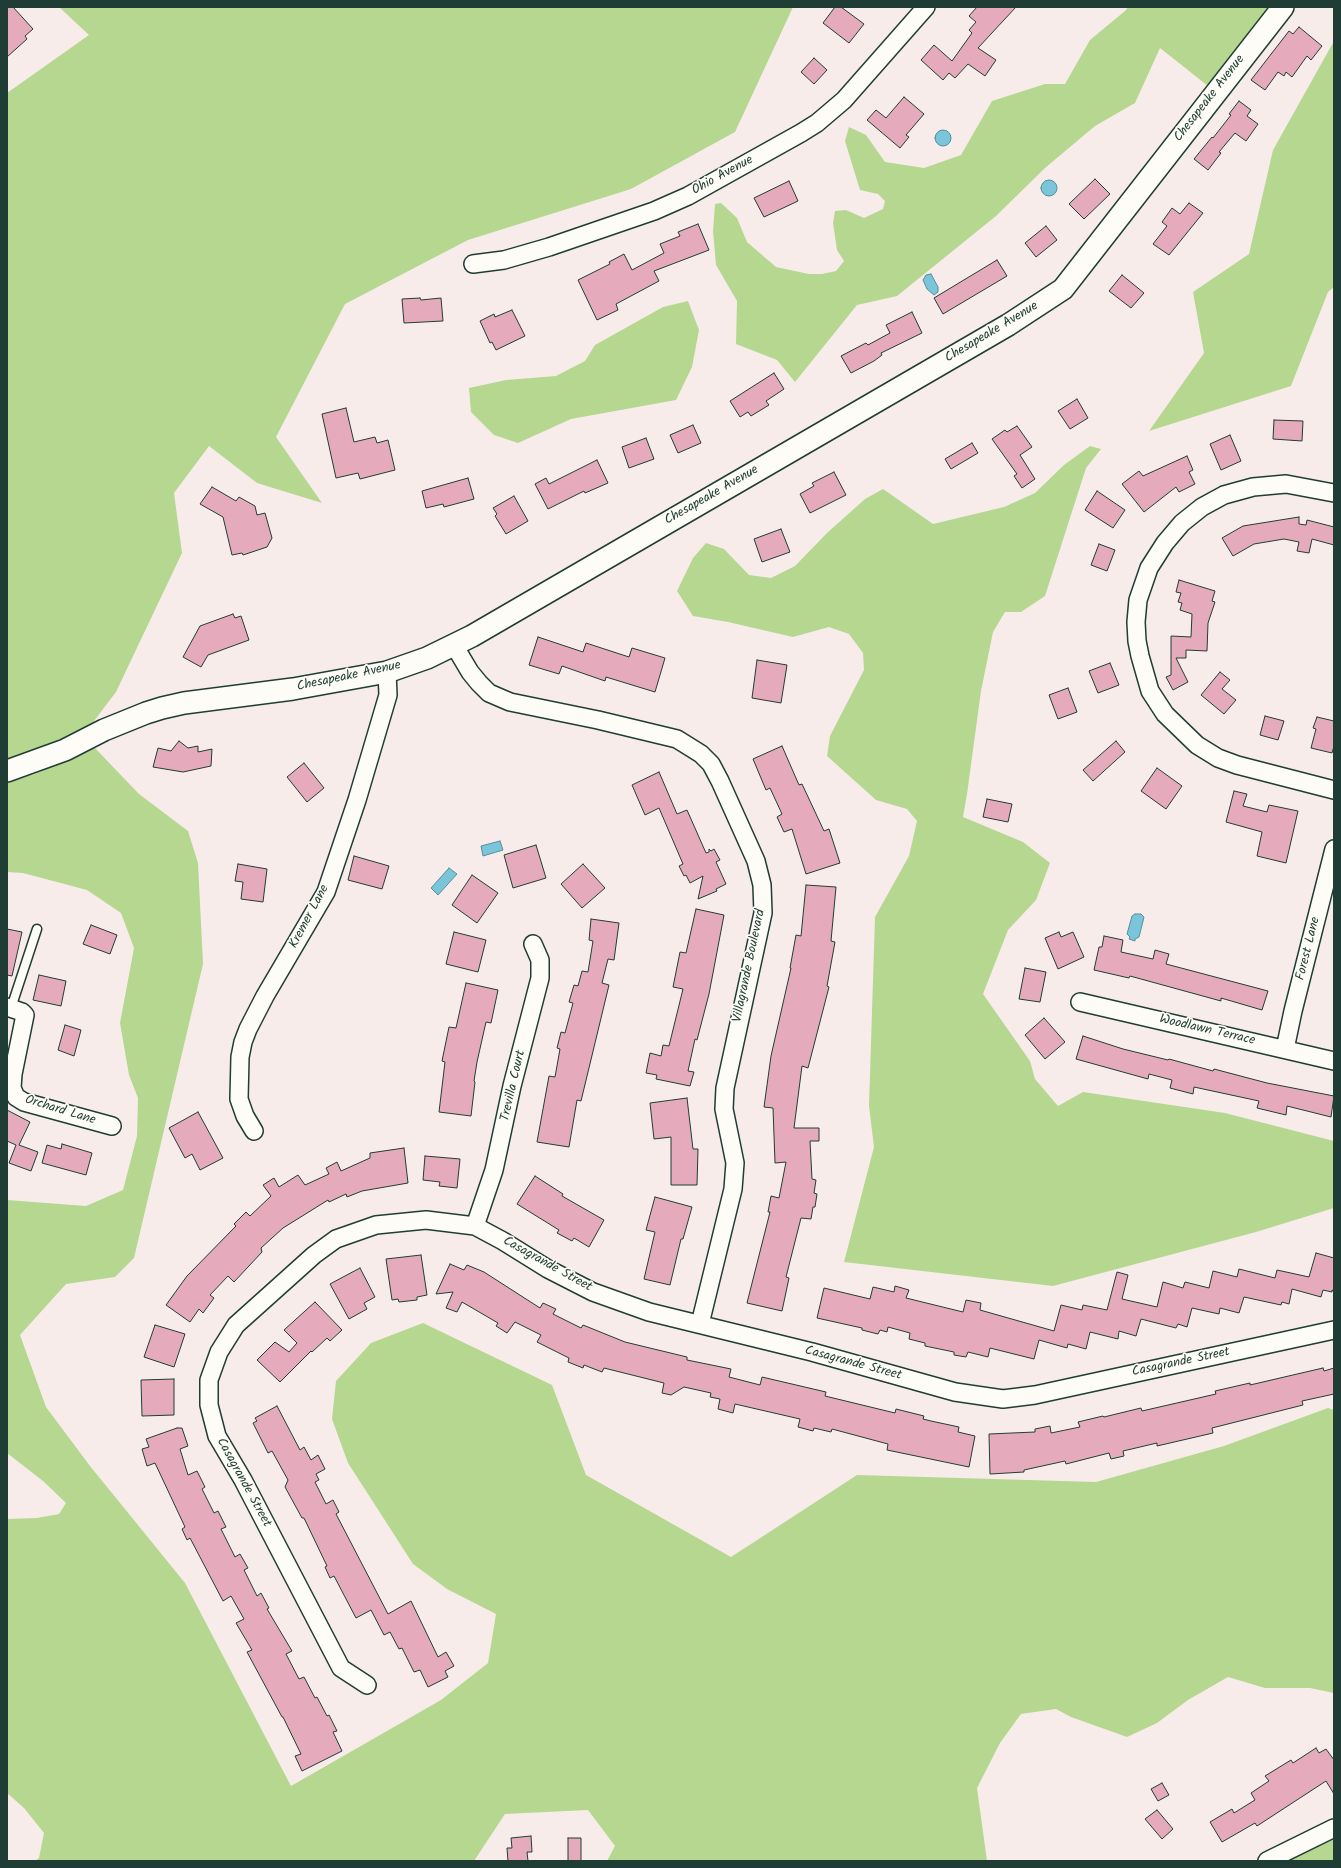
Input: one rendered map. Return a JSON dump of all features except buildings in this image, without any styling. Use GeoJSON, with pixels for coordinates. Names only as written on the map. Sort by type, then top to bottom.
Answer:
{"type":"FeatureCollection","features":[{"type":"Feature","properties":{"kind":"street","name":"Ohio Avenue"},"geometry":{"type":"LineString","coordinates":[[473,264],[504,260],[549,247],[654,211],[688,196],[817,124],[844,100],[926,7]]}},
{"type":"Feature","properties":{"kind":"street","name":"Chesapeake Avenue"},"geometry":{"type":"LineString","coordinates":[[7,771],[66,750],[104,730],[162,708],[184,703],[293,689],[387,672],[427,658],[454,646],[1008,325],[1056,294],[1076,274],[1283,7]]}},
{"type":"Feature","properties":{"kind":"street"},"geometry":{"type":"LineString","coordinates":[[1334,493],[1286,484],[1253,487],[1219,498],[1191,515],[1165,543],[1149,568],[1138,600],[1137,641],[1142,666],[1150,691],[1166,714],[1181,731],[1197,745],[1218,758],[1334,790]]}},
{"type":"Feature","properties":{"kind":"street","name":"Villagrande Boulevard"},"geometry":{"type":"LineString","coordinates":[[454,646],[470,672],[489,693],[510,702],[598,720],[677,739],[701,754],[711,764],[720,781],[756,861],[762,885],[763,913],[725,1088],[724,1109],[734,1163],[733,1189],[700,1324]]}},
{"type":"Feature","properties":{"kind":"street","name":"Kremer Lane"},"geometry":{"type":"LineString","coordinates":[[254,1131],[245,1116],[239,1099],[240,1057],[243,1042],[265,996],[326,892],[357,800],[388,695],[387,672]]}},
{"type":"Feature","properties":{"kind":"street","name":"Forest Lane"},"geometry":{"type":"LineString","coordinates":[[1285,1049],[1293,1011],[1334,849]]}},
{"type":"Feature","properties":{"kind":"street","name":"Trevilla Court"},"geometry":{"type":"LineString","coordinates":[[475,1226],[494,1170],[512,1086],[540,978],[540,960],[533,944]]}},
{"type":"Feature","properties":{"kind":"street","name":"Woodlawn Terrace"},"geometry":{"type":"LineString","coordinates":[[1080,1002],[1334,1061]]}},
{"type":"Feature","properties":{"kind":"street","name":"Orchard Lane"},"geometry":{"type":"LineString","coordinates":[[9,1008],[22,1012],[25,1018],[16,1051],[13,1074],[12,1088],[16,1097],[24,1102],[112,1126]]}},
{"type":"Feature","properties":{"kind":"street","name":"Casagrande Street"},"geometry":{"type":"LineString","coordinates":[[367,1685],[341,1668],[243,1480],[217,1436],[210,1405],[209,1380],[219,1352],[236,1325],[314,1255],[336,1239],[376,1225],[426,1220],[475,1226],[503,1241],[548,1269],[593,1292],[649,1312],[820,1355],[955,1392],[1003,1399],[1036,1395],[1334,1330]]}},
{"type":"Feature","properties":{"kind":"street"},"geometry":{"type":"LineString","coordinates":[[1267,1861],[1334,1828]]}},
{"type":"Feature","properties":{"kind":"lane"},"geometry":{"type":"LineString","coordinates":[[9,1008],[37,929]]}},
{"type":"Feature","properties":{"kind":"green space"},"geometry":{"type":"Polygon","coordinates":[[[59,7],[793,7],[735,132],[631,189],[468,240],[345,304],[276,437],[322,503],[257,483],[209,446],[174,493],[182,553],[116,692],[91,725],[26,755],[7,760],[7,93],[89,35],[59,7]]]}},
{"type":"Feature","properties":{"kind":"green space"},"geometry":{"type":"Polygon","coordinates":[[[1128,7],[1270,7],[1208,86],[1160,48],[1135,103],[1095,126],[1045,168],[996,216],[897,296],[857,305],[795,382],[777,360],[736,344],[737,301],[716,265],[713,231],[715,204],[721,203],[737,218],[747,242],[776,267],[809,274],[822,274],[836,271],[844,261],[837,250],[833,223],[835,211],[846,210],[864,218],[883,209],[885,201],[878,194],[860,190],[845,141],[849,127],[866,135],[885,162],[924,168],[961,155],[992,101],[1045,84],[1065,84],[1090,40],[1128,7]]]}},
{"type":"Feature","properties":{"kind":"green space"},"geometry":{"type":"Polygon","coordinates":[[[1334,41],[1334,287],[1328,292],[1291,386],[1149,431],[1204,353],[1193,292],[1249,254],[1273,150],[1334,41]]]}},
{"type":"Feature","properties":{"kind":"green space"},"geometry":{"type":"Polygon","coordinates":[[[688,301],[699,330],[692,367],[676,400],[571,419],[518,443],[494,435],[471,412],[469,388],[506,380],[556,376],[585,361],[595,345],[663,307],[688,301]]]}},
{"type":"Feature","properties":{"kind":"green space"},"geometry":{"type":"Polygon","coordinates":[[[1090,446],[1101,449],[1086,468],[1045,596],[1021,612],[1005,612],[993,632],[981,691],[963,817],[1023,842],[1050,863],[1036,900],[1008,930],[983,994],[1030,1061],[1035,1079],[1058,1106],[1083,1092],[1225,1113],[1334,1141],[1334,1208],[1256,1232],[1053,1286],[844,1262],[874,1147],[869,1106],[875,917],[909,856],[917,821],[907,809],[876,800],[827,756],[830,736],[864,670],[863,653],[849,634],[829,627],[793,637],[728,622],[693,616],[677,591],[693,558],[706,543],[724,549],[749,575],[771,578],[795,566],[827,533],[865,499],[883,489],[933,524],[1004,507],[1035,493],[1064,465],[1090,446]]]}},
{"type":"Feature","properties":{"kind":"green space"},"geometry":{"type":"Polygon","coordinates":[[[95,748],[139,794],[188,831],[198,863],[203,964],[134,1258],[115,1277],[66,1284],[20,1335],[46,1407],[90,1466],[185,1583],[291,1786],[441,1700],[488,1663],[496,1614],[447,1589],[413,1564],[348,1463],[332,1419],[336,1381],[371,1343],[423,1323],[552,1385],[586,1475],[731,1557],[857,1475],[1096,1482],[1224,1446],[1328,1408],[1334,1410],[1334,1693],[1310,1688],[1265,1688],[1228,1677],[1188,1700],[1157,1723],[1127,1737],[1071,1717],[1056,1709],[1021,1714],[1000,1743],[977,1788],[987,1861],[607,1861],[615,1846],[588,1810],[505,1814],[474,1861],[35,1861],[39,1858],[44,1833],[24,1808],[7,1793],[7,1519],[37,1518],[59,1514],[66,1503],[43,1481],[7,1453],[7,1200],[86,1206],[123,1190],[137,1136],[138,1098],[129,1075],[120,1023],[134,948],[121,913],[87,890],[23,873],[7,872],[7,782],[35,774],[95,748]]]}},
{"type":"Feature","properties":{"kind":"green space"},"geometry":{"type":"Polygon","coordinates":[[[1334,1839],[1334,1861],[1289,1861],[1294,1858],[1334,1839]]]}},
{"type":"Feature","properties":{"kind":"water"},"geometry":{"type":"Polygon","coordinates":[[[940,130],[946,130],[951,135],[949,144],[946,146],[940,146],[935,141],[935,135],[940,130]]]}},
{"type":"Feature","properties":{"kind":"water"},"geometry":{"type":"Polygon","coordinates":[[[1046,180],[1052,180],[1057,185],[1055,194],[1052,196],[1046,196],[1041,191],[1041,185],[1046,180]]]}},
{"type":"Feature","properties":{"kind":"water"},"geometry":{"type":"Polygon","coordinates":[[[931,274],[938,287],[938,292],[934,295],[927,289],[923,280],[926,275],[931,274]]]}},
{"type":"Feature","properties":{"kind":"water"},"geometry":{"type":"Polygon","coordinates":[[[500,841],[503,850],[483,856],[481,846],[500,841]]]}},
{"type":"Feature","properties":{"kind":"water"},"geometry":{"type":"Polygon","coordinates":[[[449,868],[457,874],[438,895],[431,888],[449,868]]]}},
{"type":"Feature","properties":{"kind":"water"},"geometry":{"type":"Polygon","coordinates":[[[1135,914],[1141,914],[1144,917],[1139,937],[1135,939],[1135,941],[1129,939],[1130,937],[1127,934],[1132,916],[1135,914]]]}}]}
